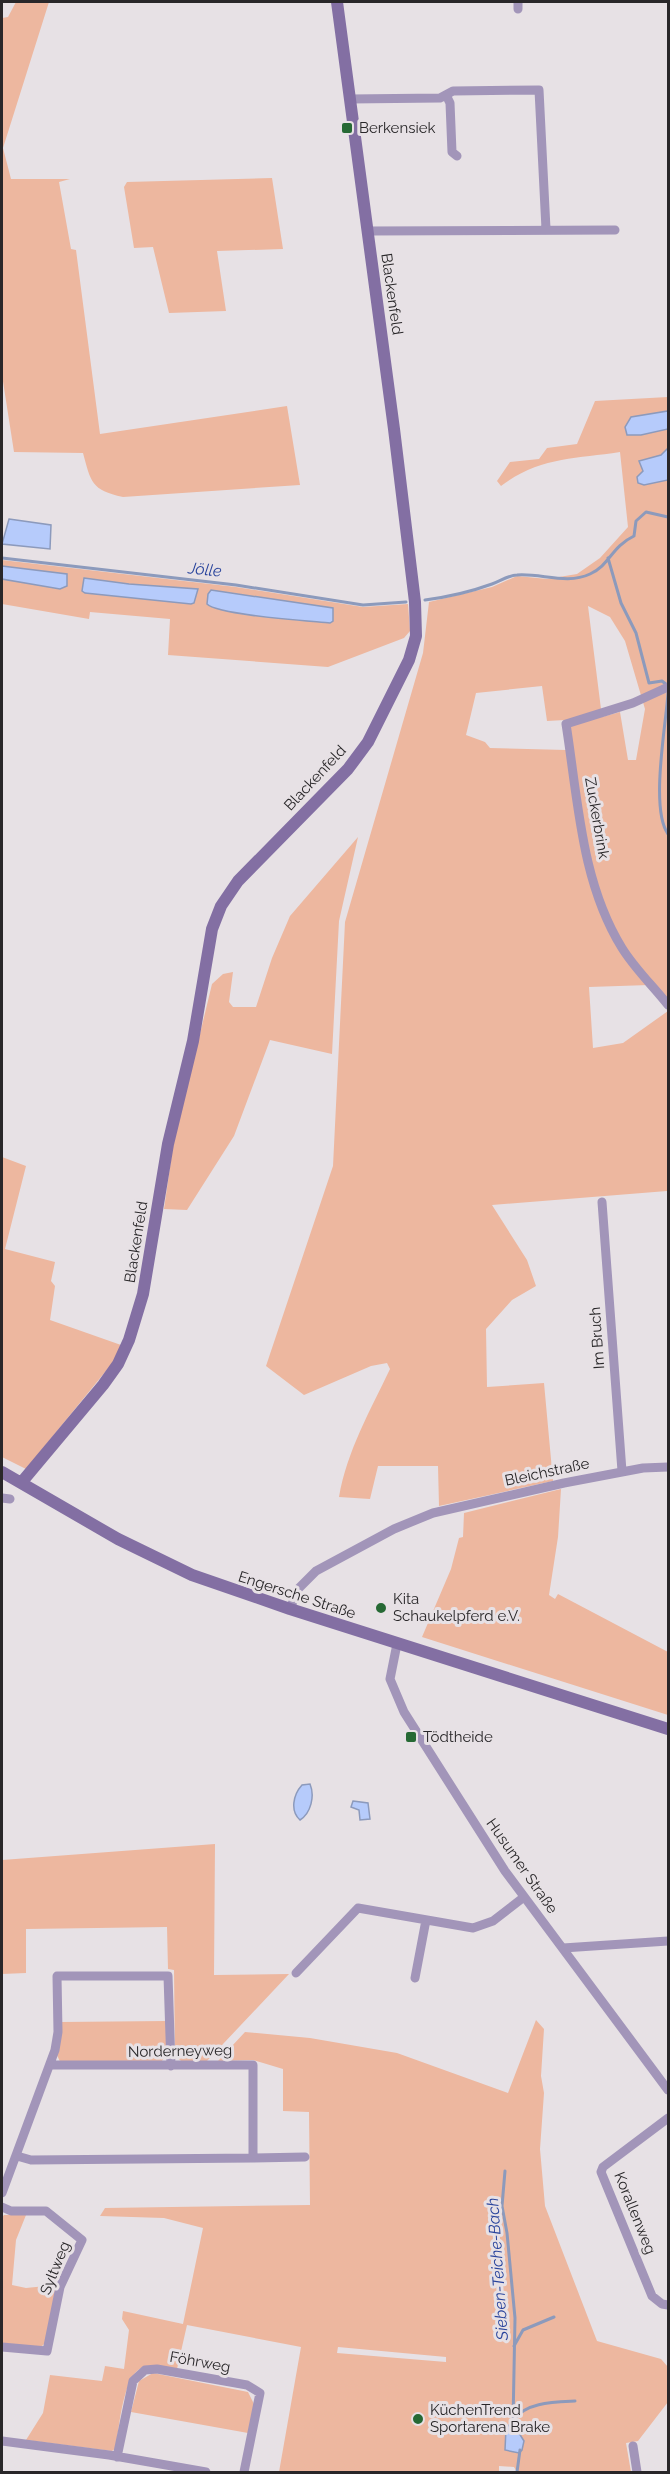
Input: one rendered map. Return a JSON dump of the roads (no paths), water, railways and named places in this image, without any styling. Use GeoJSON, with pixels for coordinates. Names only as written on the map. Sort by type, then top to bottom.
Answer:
{"type":"FeatureCollection","features":[{"type":"Feature","properties":{"kind":"street","name":"Blackenfeld"},"geometry":{"type":"LineString","coordinates":[[21,1483],[103,1385],[118,1364],[129,1340],[144,1294],[168,1144],[193,1041],[212,929],[221,906],[238,881],[348,769],[368,742],[409,660],[413,646],[417,625],[415,602],[337,2]]}},
{"type":"Feature","properties":{"kind":"street"},"geometry":{"type":"LineString","coordinates":[[350,99],[440,98],[453,91],[539,90],[546,229]]}},
{"type":"Feature","properties":{"kind":"street"},"geometry":{"type":"LineString","coordinates":[[446,95],[450,103],[452,152],[457,156]]}},
{"type":"Feature","properties":{"kind":"street"},"geometry":{"type":"LineString","coordinates":[[368,231],[615,230]]}},
{"type":"Feature","properties":{"kind":"street","name":"Zuckerbrink"},"geometry":{"type":"LineString","coordinates":[[669,687],[633,703],[566,724],[587,854],[606,918],[624,951],[669,1005]]}},
{"type":"Feature","properties":{"kind":"street","name":"Im Bruch"},"geometry":{"type":"LineString","coordinates":[[602,1202],[622,1471]]}},
{"type":"Feature","properties":{"kind":"street","name":"Bleichstraße"},"geometry":{"type":"LineString","coordinates":[[290,1609],[298,1589],[316,1571],[394,1529],[434,1513],[622,1471],[669,1467]]}},
{"type":"Feature","properties":{"kind":"street","name":"Engersche Straße"},"geometry":{"type":"LineString","coordinates":[[2,1472],[118,1539],[172,1566],[290,1609],[669,1730]]}},
{"type":"Feature","properties":{"kind":"street","name":"Husumer Straße"},"geometry":{"type":"LineString","coordinates":[[397,1644],[390,1672],[398,1702],[479,1832],[524,1897],[669,2090]]}},
{"type":"Feature","properties":{"kind":"street"},"geometry":{"type":"LineString","coordinates":[[296,1973],[358,1908],[473,1928],[484,1926],[524,1897]]}},
{"type":"Feature","properties":{"kind":"street"},"geometry":{"type":"LineString","coordinates":[[415,1978],[426,1920]]}},
{"type":"Feature","properties":{"kind":"street"},"geometry":{"type":"LineString","coordinates":[[563,1948],[669,1941]]}},
{"type":"Feature","properties":{"kind":"street"},"geometry":{"type":"LineString","coordinates":[[2,2193],[51,2066],[58,2032],[57,1976],[162,1974],[168,1976],[171,2066]]}},
{"type":"Feature","properties":{"kind":"street","name":"Norderneyweg"},"geometry":{"type":"LineString","coordinates":[[51,2066],[253,2065],[253,2158]]}},
{"type":"Feature","properties":{"kind":"street","name":"Korallenweg"},"geometry":{"type":"LineString","coordinates":[[669,2118],[603,2167],[601,2172],[652,2296],[662,2304],[669,2305]]}},
{"type":"Feature","properties":{"kind":"street"},"geometry":{"type":"LineString","coordinates":[[17,2156],[31,2160],[305,2157]]}},
{"type":"Feature","properties":{"kind":"street","name":"Syltweg"},"geometry":{"type":"LineString","coordinates":[[2,2207],[11,2211],[46,2211],[82,2240],[60,2287],[47,2351],[2,2347]]}},
{"type":"Feature","properties":{"kind":"street","name":"Föhrweg"},"geometry":{"type":"LineString","coordinates":[[117,2457],[133,2380],[145,2370],[157,2369],[247,2385],[260,2393],[244,2472]]}},
{"type":"Feature","properties":{"kind":"street"},"geometry":{"type":"LineString","coordinates":[[2,2441],[206,2472]]}},
{"type":"Feature","properties":{"kind":"street"},"geometry":{"type":"LineString","coordinates":[[633,2446],[637,2472]]}},
{"type":"Feature","properties":{"kind":"water"},"geometry":{"type":"Polygon","coordinates":[[[668,411],[668,429],[641,435],[627,435],[625,427],[631,417],[668,411]]]}},
{"type":"Feature","properties":{"kind":"water"},"geometry":{"type":"Polygon","coordinates":[[[668,448],[668,480],[644,485],[638,483],[637,477],[643,471],[639,461],[661,455],[668,448]]]}},
{"type":"Feature","properties":{"kind":"water"},"geometry":{"type":"Polygon","coordinates":[[[9,519],[51,525],[50,549],[2,544],[9,519]]]}},
{"type":"Feature","properties":{"kind":"water"},"geometry":{"type":"Polygon","coordinates":[[[2,566],[67,574],[67,586],[60,589],[2,579],[2,566]]]}},
{"type":"Feature","properties":{"kind":"water"},"geometry":{"type":"Polygon","coordinates":[[[84,578],[198,589],[194,603],[191,604],[85,593],[82,591],[84,578]]]}},
{"type":"Feature","properties":{"kind":"water"},"geometry":{"type":"Polygon","coordinates":[[[211,590],[333,608],[333,621],[330,623],[285,619],[214,608],[207,604],[211,590]]]}},
{"type":"Feature","properties":{"kind":"water"},"geometry":{"type":"Polygon","coordinates":[[[310,1784],[311,1804],[307,1813],[300,1820],[294,1808],[295,1798],[302,1785],[310,1784]]]}},
{"type":"Feature","properties":{"kind":"water"},"geometry":{"type":"Polygon","coordinates":[[[353,1801],[368,1803],[370,1819],[360,1820],[359,1810],[351,1807],[353,1801]]]}},
{"type":"Feature","properties":{"kind":"water"},"geometry":{"type":"Polygon","coordinates":[[[512,2422],[524,2441],[519,2453],[505,2450],[506,2428],[512,2422]]]}},
{"type":"Feature","properties":{"kind":"waterway","name":"Jölle"},"geometry":{"type":"LineString","coordinates":[[425,600],[467,592],[514,575],[572,579],[590,574],[602,566],[620,545],[634,536],[636,521],[646,512],[668,517]]}},
{"type":"Feature","properties":{"kind":"waterway","name":"Jölle"},"geometry":{"type":"LineString","coordinates":[[2,558],[236,585],[363,605],[406,602]]}},
{"type":"Feature","properties":{"kind":"waterway"},"geometry":{"type":"LineString","coordinates":[[608,558],[621,603],[636,633],[649,683],[662,681],[667,685]]}},
{"type":"Feature","properties":{"kind":"waterway"},"geometry":{"type":"LineString","coordinates":[[668,693],[660,766],[660,806],[668,834]]}},
{"type":"Feature","properties":{"kind":"waterway","name":"Sieben-Teiche-Bach"},"geometry":{"type":"LineString","coordinates":[[505,2171],[502,2206],[507,2233],[515,2318],[513,2423]]}},
{"type":"Feature","properties":{"kind":"waterway"},"geometry":{"type":"LineString","coordinates":[[514,2346],[523,2330],[554,2317]]}},
{"type":"Feature","properties":{"kind":"waterway"},"geometry":{"type":"LineString","coordinates":[[514,2420],[519,2414],[533,2406],[575,2401]]}},
{"type":"Feature","properties":{"kind":"waterway","name":"Sieben-Teiche-Bach"},"geometry":{"type":"LineString","coordinates":[[517,2472],[520,2450]]}},
{"type":"Feature","properties":{"kind":"place","name":"Berkensiek"},"geometry":{"type":"Point","coordinates":[347,128]}},
{"type":"Feature","properties":{"kind":"place","name":"Kita Schaukelpferd e.V."},"geometry":{"type":"Point","coordinates":[381,1608]}},
{"type":"Feature","properties":{"kind":"place","name":"Tödtheide"},"geometry":{"type":"Point","coordinates":[411,1737]}},
{"type":"Feature","properties":{"kind":"place","name":"KüchenTrend Sportarena Brake"},"geometry":{"type":"Point","coordinates":[418,2419]}}]}
